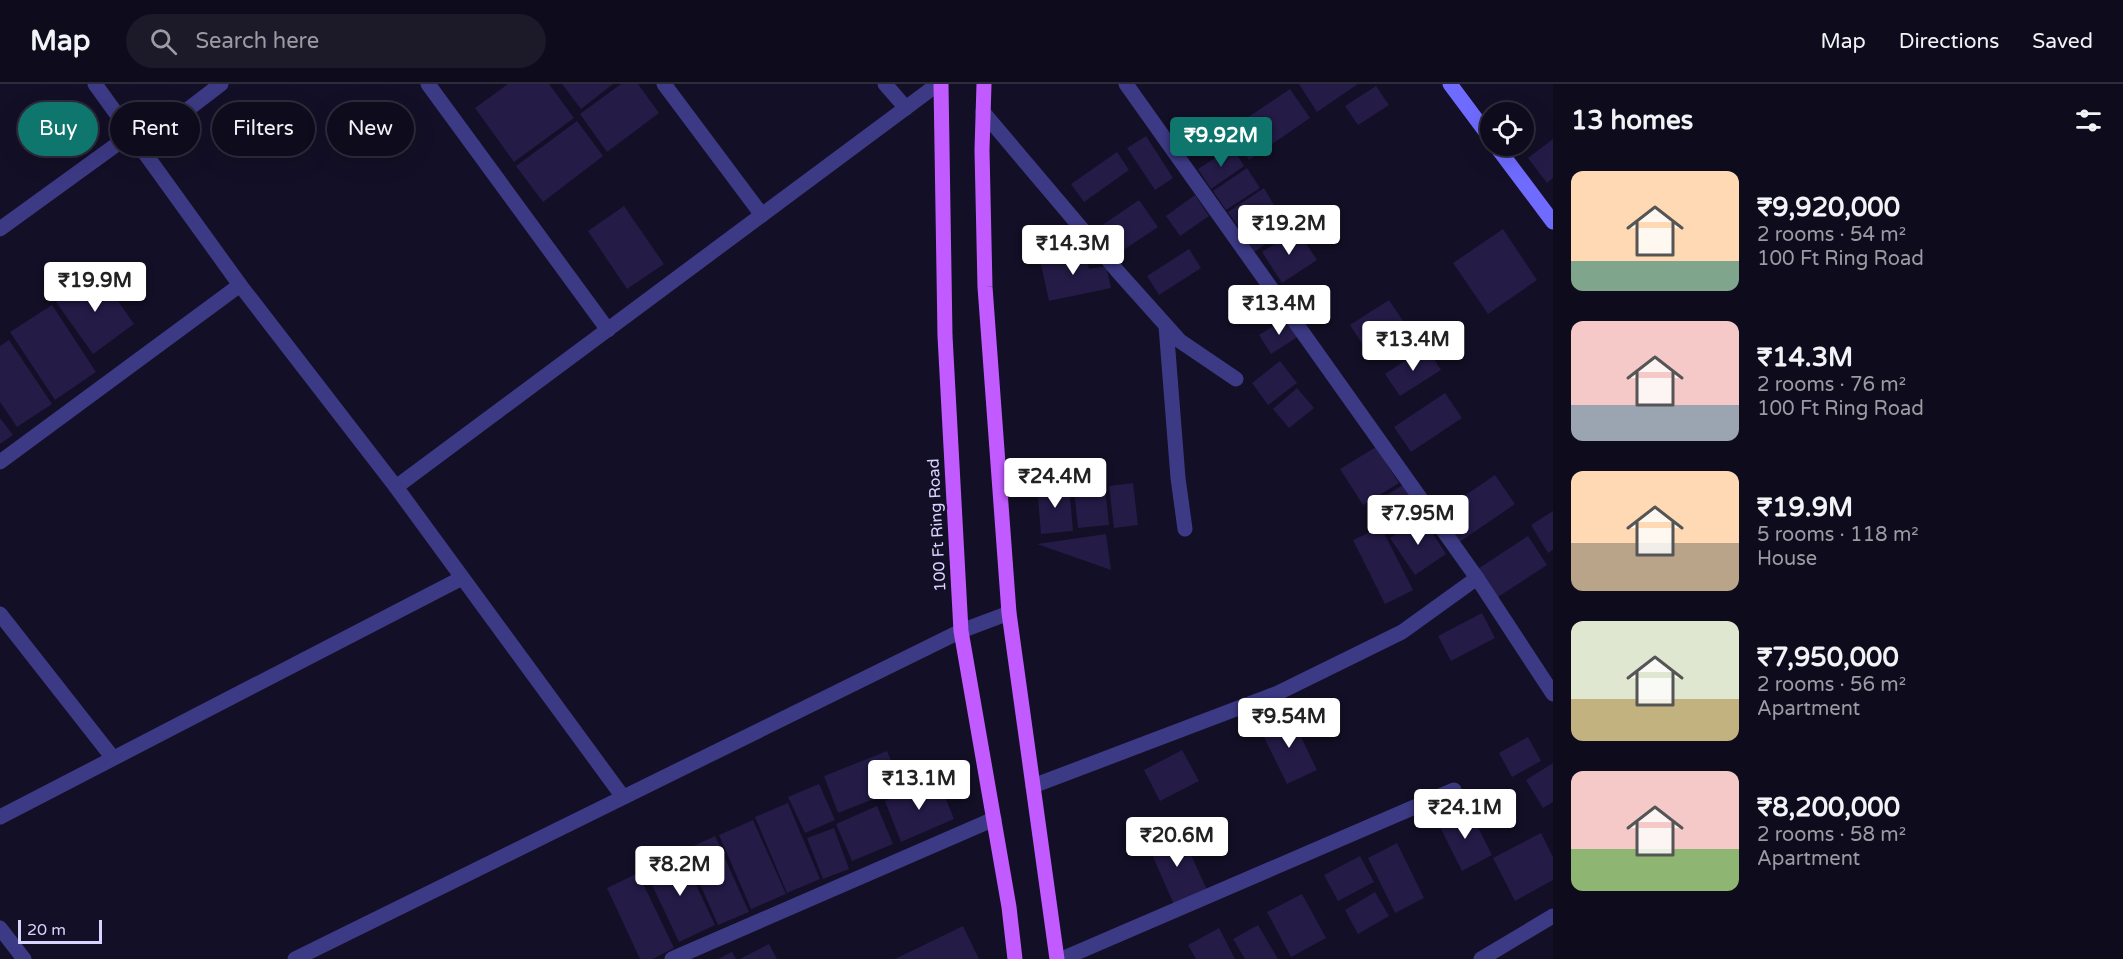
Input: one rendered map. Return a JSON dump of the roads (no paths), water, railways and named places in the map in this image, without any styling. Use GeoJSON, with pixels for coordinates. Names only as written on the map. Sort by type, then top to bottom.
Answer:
{"type":"FeatureCollection","features":[{"type":"Feature","properties":{"kind":"main road","name":"100 Ft Ring Road"},"geometry":{"type":"LineString","coordinates":[[939,84],[945,336],[961,631],[1009,907],[1015,959]]}},
{"type":"Feature","properties":{"kind":"main road"},"geometry":{"type":"LineString","coordinates":[[984,84],[982,150],[985,287],[1009,613],[1057,959]]}},
{"type":"Feature","properties":{"kind":"street"},"geometry":{"type":"LineString","coordinates":[[95,84],[110,105]]}},
{"type":"Feature","properties":{"kind":"street"},"geometry":{"type":"LineString","coordinates":[[193,102],[221,84]]}},
{"type":"Feature","properties":{"kind":"street"},"geometry":{"type":"LineString","coordinates":[[428,84],[608,330]]}},
{"type":"Feature","properties":{"kind":"street"},"geometry":{"type":"LineString","coordinates":[[664,84],[762,215]]}},
{"type":"Feature","properties":{"kind":"street"},"geometry":{"type":"LineString","coordinates":[[885,84],[906,108]]}},
{"type":"Feature","properties":{"kind":"street"},"geometry":{"type":"LineString","coordinates":[[396,487],[939,84]]}},
{"type":"Feature","properties":{"kind":"street"},"geometry":{"type":"LineString","coordinates":[[1126,84],[1477,578],[1553,694]]}},
{"type":"Feature","properties":{"kind":"street"},"geometry":{"type":"LineString","coordinates":[[1450,84],[1480,124]]}},
{"type":"Feature","properties":{"kind":"street"},"geometry":{"type":"LineString","coordinates":[[983,112],[1180,341],[1236,379]]}},
{"type":"Feature","properties":{"kind":"street"},"geometry":{"type":"LineString","coordinates":[[0,228],[110,156]]}},
{"type":"Feature","properties":{"kind":"street"},"geometry":{"type":"LineString","coordinates":[[147,156],[240,285],[396,487],[622,797]]}},
{"type":"Feature","properties":{"kind":"street"},"geometry":{"type":"LineString","coordinates":[[1504,156],[1553,222]]}},
{"type":"Feature","properties":{"kind":"street"},"geometry":{"type":"LineString","coordinates":[[0,462],[240,285]]}},
{"type":"Feature","properties":{"kind":"street"},"geometry":{"type":"LineString","coordinates":[[1166,326],[1178,478],[1185,530]]}},
{"type":"Feature","properties":{"kind":"street"},"geometry":{"type":"LineString","coordinates":[[0,817],[462,578]]}},
{"type":"Feature","properties":{"kind":"street"},"geometry":{"type":"LineString","coordinates":[[1033,786],[1278,693],[1402,632],[1477,578]]}},
{"type":"Feature","properties":{"kind":"street"},"geometry":{"type":"LineString","coordinates":[[295,959],[961,631],[1009,613]]}},
{"type":"Feature","properties":{"kind":"street"},"geometry":{"type":"LineString","coordinates":[[0,614],[113,759]]}},
{"type":"Feature","properties":{"kind":"street"},"geometry":{"type":"LineString","coordinates":[[1062,959],[1454,790]]}},
{"type":"Feature","properties":{"kind":"street"},"geometry":{"type":"LineString","coordinates":[[672,959],[994,819]]}},
{"type":"Feature","properties":{"kind":"street"},"geometry":{"type":"LineString","coordinates":[[1481,959],[1553,916]]}},
{"type":"Feature","properties":{"kind":"street"},"geometry":{"type":"LineString","coordinates":[[0,927],[24,959]]}}]}
